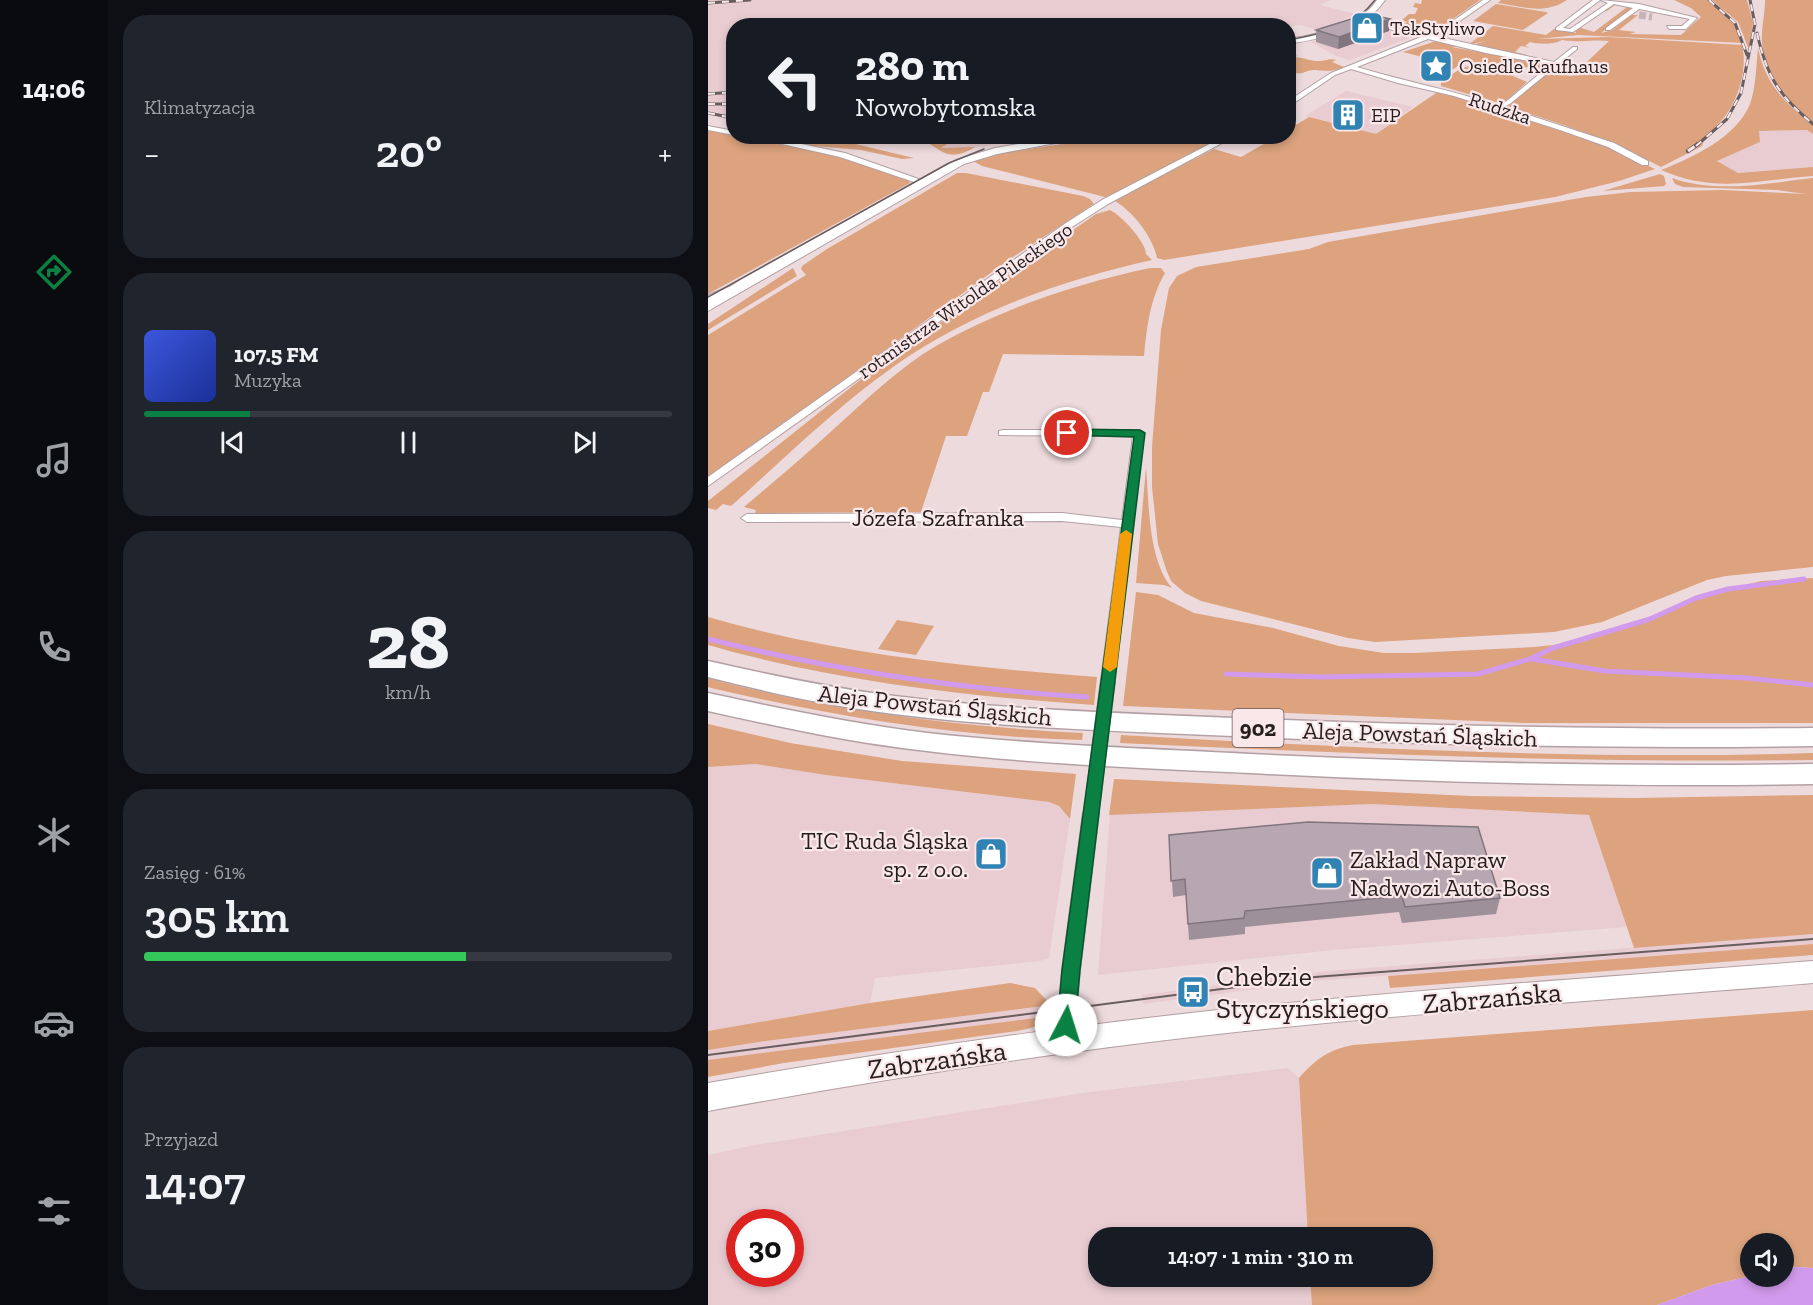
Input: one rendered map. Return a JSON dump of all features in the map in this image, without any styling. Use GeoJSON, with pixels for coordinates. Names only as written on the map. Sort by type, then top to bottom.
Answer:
{"type":"FeatureCollection","features":[{"type":"Feature","properties":{"kind":"main road"},"geometry":{"type":"LineString","coordinates":[[710,311],[729,292]]}},
{"type":"Feature","properties":{"kind":"main road","name":"Aleja Powstań Śląskich"},"geometry":{"type":"LineString","coordinates":[[708,669],[804,691],[874,702],[1020,717],[1544,738],[1813,737]]}},
{"type":"Feature","properties":{"kind":"main road","name":"Aleja Powstań Śląskich"},"geometry":{"type":"LineString","coordinates":[[708,702],[802,723],[914,740],[1043,753],[1377,770],[1591,774],[1813,774]]}},
{"type":"Feature","properties":{"kind":"main road","name":"Zabrzańska"},"geometry":{"type":"LineString","coordinates":[[708,1097],[779,1084],[1065,1041],[1201,1024],[1813,972]]}},
{"type":"Feature","properties":{"kind":"street"},"geometry":{"type":"LineString","coordinates":[[1296,40],[1335,31],[1360,20],[1375,10],[1381,0]]}},
{"type":"Feature","properties":{"kind":"street"},"geometry":{"type":"LineString","coordinates":[[1296,100],[1332,75],[1428,37],[1452,25],[1487,0]]}},
{"type":"Feature","properties":{"kind":"street"},"geometry":{"type":"LineString","coordinates":[[1597,0],[1558,29],[1571,31],[1613,2]]}},
{"type":"Feature","properties":{"kind":"street"},"geometry":{"type":"LineString","coordinates":[[1604,0],[1690,15],[1694,19],[1682,29],[1669,27]]}},
{"type":"Feature","properties":{"kind":"street"},"geometry":{"type":"LineString","coordinates":[[1608,29],[1639,6]]}},
{"type":"Feature","properties":{"kind":"street"},"geometry":{"type":"LineString","coordinates":[[1630,13],[1639,15]]}},
{"type":"Feature","properties":{"kind":"street"},"geometry":{"type":"LineString","coordinates":[[1652,17],[1690,24]]}},
{"type":"Feature","properties":{"kind":"street"},"geometry":{"type":"LineString","coordinates":[[1360,20],[1472,48],[1556,64]]}},
{"type":"Feature","properties":{"kind":"street"},"geometry":{"type":"LineString","coordinates":[[1498,107],[1509,102],[1575,48]]}},
{"type":"Feature","properties":{"kind":"street","name":"Rudzka"},"geometry":{"type":"LineString","coordinates":[[1350,67],[1498,107],[1611,145],[1645,163]]}},
{"type":"Feature","properties":{"kind":"street"},"geometry":{"type":"LineString","coordinates":[[708,128],[726,132]]}},
{"type":"Feature","properties":{"kind":"street"},"geometry":{"type":"LineString","coordinates":[[788,144],[842,155],[923,182]]}},
{"type":"Feature","properties":{"kind":"street"},"geometry":{"type":"LineString","coordinates":[[729,292],[923,182],[977,155],[1041,144]]}},
{"type":"Feature","properties":{"kind":"street","name":"rotmistrza Witolda Pileckiego"},"geometry":{"type":"LineString","coordinates":[[708,482],[1069,225],[1106,202],[1217,144]]}},
{"type":"Feature","properties":{"kind":"street"},"geometry":{"type":"LineString","coordinates":[[710,311],[788,268],[841,230]]}},
{"type":"Feature","properties":{"kind":"street"},"geometry":{"type":"LineString","coordinates":[[1004,433],[1140,433],[1091,813],[1065,1041]]}},
{"type":"Feature","properties":{"kind":"street","name":"Józefa Szafranka"},"geometry":{"type":"LineString","coordinates":[[747,518],[1062,517],[1128,524]]}},
{"type":"Feature","properties":{"kind":"shaded area"},"geometry":{"type":"Polygon","coordinates":[[[708,0],[1330,0],[1320,5],[1356,14],[1319,30],[1296,26],[1296,18],[726,18],[726,119],[708,115],[708,0]]]}},
{"type":"Feature","properties":{"kind":"shaded area"},"geometry":{"type":"Polygon","coordinates":[[[1422,0],[1480,0],[1443,26],[1428,33],[1401,26],[1407,22],[1402,20],[1409,14],[1415,14],[1418,8],[1413,7],[1415,3],[1421,4],[1422,0]]]}},
{"type":"Feature","properties":{"kind":"shaded area"},"geometry":{"type":"Polygon","coordinates":[[[1501,0],[1567,0],[1558,5],[1534,9],[1498,3],[1501,0]]]}},
{"type":"Feature","properties":{"kind":"shaded area"},"geometry":{"type":"Polygon","coordinates":[[[1674,0],[1707,0],[1714,3],[1730,17],[1743,43],[1578,35],[1537,39],[1608,37],[1742,45],[1743,75],[1728,113],[1708,135],[1702,146],[1661,167],[1624,148],[1586,133],[1507,107],[1549,72],[1572,76],[1609,41],[1562,40],[1546,44],[1530,42],[1525,46],[1530,48],[1521,46],[1515,52],[1527,55],[1524,57],[1470,46],[1485,41],[1468,45],[1493,26],[1546,35],[1554,29],[1576,33],[1575,30],[1578,27],[1594,32],[1627,7],[1615,5],[1607,11],[1603,10],[1614,4],[1633,8],[1601,33],[1612,30],[1632,15],[1638,15],[1619,30],[1636,32],[1629,34],[1681,35],[1701,17],[1691,8],[1674,0]]]}},
{"type":"Feature","properties":{"kind":"shaded area"},"geometry":{"type":"Polygon","coordinates":[[[1712,0],[1747,0],[1753,23],[1749,50],[1738,22],[1712,0]]]}},
{"type":"Feature","properties":{"kind":"shaded area"},"geometry":{"type":"Polygon","coordinates":[[[1765,0],[1813,0],[1813,123],[1786,98],[1767,67],[1763,55],[1762,37],[1765,0]]]}},
{"type":"Feature","properties":{"kind":"shaded area"},"geometry":{"type":"Polygon","coordinates":[[[1496,4],[1548,13],[1523,30],[1473,21],[1496,4]]]}},
{"type":"Feature","properties":{"kind":"shaded area"},"geometry":{"type":"Polygon","coordinates":[[[1371,26],[1410,38],[1350,60],[1336,56],[1311,42],[1371,26]]]}},
{"type":"Feature","properties":{"kind":"shaded area"},"geometry":{"type":"Polygon","coordinates":[[[1436,41],[1457,46],[1452,47],[1547,65],[1541,70],[1485,65],[1467,60],[1441,77],[1435,76],[1440,73],[1440,68],[1448,69],[1452,66],[1445,64],[1453,65],[1403,52],[1436,41]]]}},
{"type":"Feature","properties":{"kind":"shaded area"},"geometry":{"type":"Polygon","coordinates":[[[1758,48],[1771,82],[1785,101],[1813,125],[1813,134],[1807,130],[1759,131],[1760,142],[1717,161],[1738,173],[1813,167],[1813,176],[1718,184],[1700,182],[1661,170],[1712,145],[1735,127],[1744,116],[1754,91],[1758,48]]]}},
{"type":"Feature","properties":{"kind":"shaded area"},"geometry":{"type":"Polygon","coordinates":[[[1296,57],[1317,61],[1334,59],[1336,60],[1332,62],[1344,67],[1326,71],[1311,70],[1296,73],[1296,57]]]}},
{"type":"Feature","properties":{"kind":"shaded area"},"geometry":{"type":"Polygon","coordinates":[[[1470,66],[1509,68],[1501,71],[1527,82],[1505,102],[1499,103],[1441,86],[1441,83],[1451,75],[1470,66]]]}},
{"type":"Feature","properties":{"kind":"shaded area"},"geometry":{"type":"Polygon","coordinates":[[[1346,91],[1413,107],[1376,134],[1305,116],[1346,91]]]}},
{"type":"Feature","properties":{"kind":"shaded area"},"geometry":{"type":"Polygon","coordinates":[[[1439,91],[1606,146],[1655,169],[1619,181],[1555,197],[1164,260],[1157,258],[1151,241],[1134,217],[1113,200],[1214,149],[1241,157],[1264,144],[1296,144],[1296,125],[1309,117],[1376,134],[1439,91]]]}},
{"type":"Feature","properties":{"kind":"shaded area"},"geometry":{"type":"Polygon","coordinates":[[[708,130],[726,134],[726,144],[779,144],[834,155],[904,176],[910,183],[708,294],[708,130]]]}},
{"type":"Feature","properties":{"kind":"shaded area"},"geometry":{"type":"Polygon","coordinates":[[[1807,130],[1813,134],[1813,167],[1738,173],[1717,161],[1760,142],[1758,131],[1807,130]]]}},
{"type":"Feature","properties":{"kind":"shaded area"},"geometry":{"type":"Polygon","coordinates":[[[804,144],[855,144],[914,158],[902,159],[861,150],[804,144]]]}},
{"type":"Feature","properties":{"kind":"shaded area"},"geometry":{"type":"Polygon","coordinates":[[[930,144],[947,144],[941,148],[975,147],[957,154],[944,152],[930,144]]]}},
{"type":"Feature","properties":{"kind":"shaded area"},"geometry":{"type":"Polygon","coordinates":[[[946,144],[997,144],[966,149],[940,148],[946,144]]]}},
{"type":"Feature","properties":{"kind":"shaded area"},"geometry":{"type":"Polygon","coordinates":[[[1061,144],[1213,144],[1109,198],[982,166],[973,161],[989,155],[1061,144]]]}},
{"type":"Feature","properties":{"kind":"shaded area"},"geometry":{"type":"Polygon","coordinates":[[[957,173],[1083,196],[1094,204],[1007,261],[708,479],[708,335],[806,275],[801,269],[802,266],[827,249],[957,173]]]}},
{"type":"Feature","properties":{"kind":"shaded area"},"geometry":{"type":"Polygon","coordinates":[[[1660,174],[1664,176],[1666,184],[1664,186],[1603,191],[1660,174]]]}},
{"type":"Feature","properties":{"kind":"shaded area"},"geometry":{"type":"Polygon","coordinates":[[[1672,178],[1706,185],[1742,186],[1813,178],[1813,567],[1707,580],[1602,622],[1554,632],[1375,642],[1348,638],[1201,601],[1185,593],[1171,581],[1158,544],[1152,487],[1152,447],[1161,330],[1169,288],[1177,276],[1196,267],[1309,249],[1328,242],[1586,197],[1631,192],[1722,190],[1806,194],[1777,190],[1683,187],[1675,184],[1672,178]]]}},
{"type":"Feature","properties":{"kind":"shaded area"},"geometry":{"type":"Polygon","coordinates":[[[1110,210],[1132,229],[1152,260],[1117,268],[1050,289],[953,330],[923,347],[872,383],[830,417],[731,506],[723,504],[716,510],[708,508],[708,501],[904,345],[941,322],[1096,214],[1110,210]]]}},
{"type":"Feature","properties":{"kind":"shaded area"},"geometry":{"type":"Polygon","coordinates":[[[793,268],[797,276],[708,330],[708,324],[793,268]]]}},
{"type":"Feature","properties":{"kind":"shaded area"},"geometry":{"type":"Polygon","coordinates":[[[1150,268],[1161,268],[1165,273],[1153,303],[1144,356],[1003,354],[989,392],[983,392],[967,436],[946,436],[921,512],[755,513],[756,510],[744,507],[885,383],[936,346],[987,320],[1040,299],[1150,268]]]}},
{"type":"Feature","properties":{"kind":"shaded area"},"geometry":{"type":"Polygon","coordinates":[[[1146,467],[1154,547],[1164,576],[1172,588],[1164,585],[1136,583],[1146,467]]]}},
{"type":"Feature","properties":{"kind":"shaded area"},"geometry":{"type":"Polygon","coordinates":[[[1813,578],[1813,723],[1526,723],[1123,706],[1136,592],[1158,595],[1194,613],[1273,628],[1339,646],[1384,653],[1414,653],[1534,647],[1582,642],[1721,591],[1761,581],[1813,578]]]}},
{"type":"Feature","properties":{"kind":"shaded area"},"geometry":{"type":"Polygon","coordinates":[[[708,617],[804,641],[852,650],[998,669],[1097,677],[1094,705],[948,692],[851,677],[755,658],[708,645],[708,617]]]}},
{"type":"Feature","properties":{"kind":"shaded area"},"geometry":{"type":"Polygon","coordinates":[[[897,620],[934,626],[916,655],[878,649],[897,620]]]}},
{"type":"Feature","properties":{"kind":"shaded area"},"geometry":{"type":"Polygon","coordinates":[[[708,678],[788,697],[898,716],[972,725],[1083,733],[1082,740],[988,735],[849,716],[711,688],[708,687],[708,678]]]}},
{"type":"Feature","properties":{"kind":"shaded area"},"geometry":{"type":"Polygon","coordinates":[[[708,724],[790,743],[902,761],[1076,774],[1070,819],[1059,806],[1049,802],[826,775],[756,764],[708,767],[708,724]]]}},
{"type":"Feature","properties":{"kind":"shaded area"},"geometry":{"type":"Polygon","coordinates":[[[1121,735],[1467,752],[1640,755],[1813,753],[1813,760],[1553,759],[1380,754],[1120,743],[1121,735]]]}},
{"type":"Feature","properties":{"kind":"shaded area"},"geometry":{"type":"Polygon","coordinates":[[[756,764],[826,775],[1049,802],[1059,806],[1070,819],[1049,958],[1040,961],[875,978],[870,1003],[708,1031],[708,767],[756,764]]]}},
{"type":"Feature","properties":{"kind":"shaded area"},"geometry":{"type":"Polygon","coordinates":[[[1114,779],[1470,796],[1634,798],[1813,795],[1813,934],[1634,948],[1589,815],[1371,804],[1109,815],[1114,779]]]}},
{"type":"Feature","properties":{"kind":"shaded area"},"geometry":{"type":"Polygon","coordinates":[[[1371,804],[1589,815],[1627,927],[1334,950],[1098,975],[1110,814],[1371,804]]]}},
{"type":"Feature","properties":{"kind":"shaded area"},"geometry":{"type":"Polygon","coordinates":[[[1813,934],[1813,944],[1315,981],[1143,1004],[1142,995],[1327,971],[1813,934]]]}},
{"type":"Feature","properties":{"kind":"shaded area"},"geometry":{"type":"Polygon","coordinates":[[[1813,944],[1813,955],[1390,988],[1388,976],[1813,944]]]}},
{"type":"Feature","properties":{"kind":"shaded area"},"geometry":{"type":"Polygon","coordinates":[[[1010,983],[1035,988],[1051,1005],[708,1050],[708,1031],[870,1003],[1010,983]]]}},
{"type":"Feature","properties":{"kind":"shaded area"},"geometry":{"type":"Polygon","coordinates":[[[1051,1005],[1051,1016],[708,1060],[708,1050],[1051,1005]]]}},
{"type":"Feature","properties":{"kind":"shaded area"},"geometry":{"type":"Polygon","coordinates":[[[1813,1010],[1813,1268],[1794,1267],[1794,1233],[1740,1233],[1740,1278],[1712,1285],[1657,1305],[1312,1305],[1311,1287],[1433,1287],[1433,1227],[1307,1227],[1299,1078],[1323,1056],[1353,1045],[1813,1010]]]}},
{"type":"Feature","properties":{"kind":"shaded area"},"geometry":{"type":"Polygon","coordinates":[[[1051,1016],[1040,1025],[1017,1031],[784,1063],[708,1077],[708,1060],[1051,1016]]]}},
{"type":"Feature","properties":{"kind":"shaded area"},"geometry":{"type":"Polygon","coordinates":[[[1288,1068],[1299,1078],[1307,1227],[1088,1227],[1088,1287],[1311,1287],[1312,1305],[708,1305],[708,1155],[755,1145],[1082,1093],[1288,1068]]]}},
{"type":"Feature","properties":{"kind":"shaded area"},"geometry":{"type":"Polygon","coordinates":[[[1794,1267],[1813,1268],[1813,1305],[1657,1305],[1712,1285],[1740,1278],[1740,1287],[1794,1287],[1794,1267]]]}},
{"type":"Feature","properties":{"kind":"building"},"geometry":{"type":"Polygon","coordinates":[[[1367,14],[1390,19],[1339,37],[1316,30],[1367,14]]]}},
{"type":"Feature","properties":{"kind":"building","name":"Zakład Napraw Nadwozi Auto-Boss"},"geometry":{"type":"Polygon","coordinates":[[[1308,822],[1478,827],[1500,898],[1405,907],[1402,896],[1245,911],[1244,918],[1188,924],[1185,879],[1171,881],[1169,835],[1308,822]]]}},
{"type":"Feature","properties":{"kind":"waterway"},"geometry":{"type":"LineString","coordinates":[[1226,674],[1322,677],[1478,674],[1530,659],[1553,648],[1650,619],[1696,598],[1728,589],[1804,579]]}},
{"type":"Feature","properties":{"kind":"waterway"},"geometry":{"type":"LineString","coordinates":[[708,639],[802,660],[896,677],[991,689],[1087,697]]}},
{"type":"Feature","properties":{"kind":"waterway"},"geometry":{"type":"LineString","coordinates":[[1532,659],[1605,671],[1747,678],[1813,685]]}},
{"type":"Feature","properties":{"kind":"tunnel"},"geometry":{"type":"LineString","coordinates":[[1639,15],[1652,17]]}},
{"type":"Feature","properties":{"kind":"tram line"},"geometry":{"type":"LineString","coordinates":[[1296,38],[1324,32],[1347,23],[1367,10],[1375,0]]}},
{"type":"Feature","properties":{"kind":"tram line"},"geometry":{"type":"LineString","coordinates":[[708,297],[949,163],[984,149]]}},
{"type":"Feature","properties":{"kind":"tram line"},"geometry":{"type":"LineString","coordinates":[[708,1055],[1315,977],[1813,939]]}},
{"type":"Feature","properties":{"kind":"railway"},"geometry":{"type":"LineString","coordinates":[[708,3],[750,0]]}},
{"type":"Feature","properties":{"kind":"railway"},"geometry":{"type":"LineString","coordinates":[[1709,0],[1735,23],[1747,55]]}},
{"type":"Feature","properties":{"kind":"railway"},"geometry":{"type":"LineString","coordinates":[[1696,146],[1727,119],[1741,93],[1755,24],[1750,0]]}},
{"type":"Feature","properties":{"kind":"railway"},"geometry":{"type":"LineString","coordinates":[[1757,33],[1765,62],[1776,84],[1791,104],[1813,124]]}},
{"type":"Feature","properties":{"kind":"railway"},"geometry":{"type":"LineString","coordinates":[[708,94],[726,93]]}},
{"type":"Feature","properties":{"kind":"railway"},"geometry":{"type":"LineString","coordinates":[[708,104],[726,104]]}},
{"type":"Feature","properties":{"kind":"railway"},"geometry":{"type":"LineString","coordinates":[[708,113],[726,116]]}},
{"type":"Feature","properties":{"kind":"railway"},"geometry":{"type":"LineString","coordinates":[[1688,151],[1698,144]]}},
{"type":"Feature","properties":{"kind":"slow traffic"},"geometry":{"type":"LineString","coordinates":[[1110,667],[1126,534]]}},
{"type":"Feature","properties":{"kind":"place","name":"TekStyliwo"},"geometry":{"type":"Point","coordinates":[1367,28]}},
{"type":"Feature","properties":{"kind":"place","name":"Osiedle Kaufhaus"},"geometry":{"type":"Point","coordinates":[1436,66]}},
{"type":"Feature","properties":{"kind":"place","name":"EIP"},"geometry":{"type":"Point","coordinates":[1348,115]}},
{"type":"Feature","properties":{"kind":"place","name":"TIC Ruda Śląska sp. z o.o."},"geometry":{"type":"Point","coordinates":[991,854]}},
{"type":"Feature","properties":{"kind":"place","name":"Zakład Napraw Nadwozi Auto-Boss"},"geometry":{"type":"Point","coordinates":[1327,873]}},
{"type":"Feature","properties":{"kind":"place","name":"Chebzie Styczyńskiego"},"geometry":{"type":"Point","coordinates":[1193,992]}},
{"type":"Feature","properties":{"kind":"route"},"geometry":{"type":"LineString","coordinates":[[1066,1025],[1071,970],[1140,433],[1067,433]]}}]}
